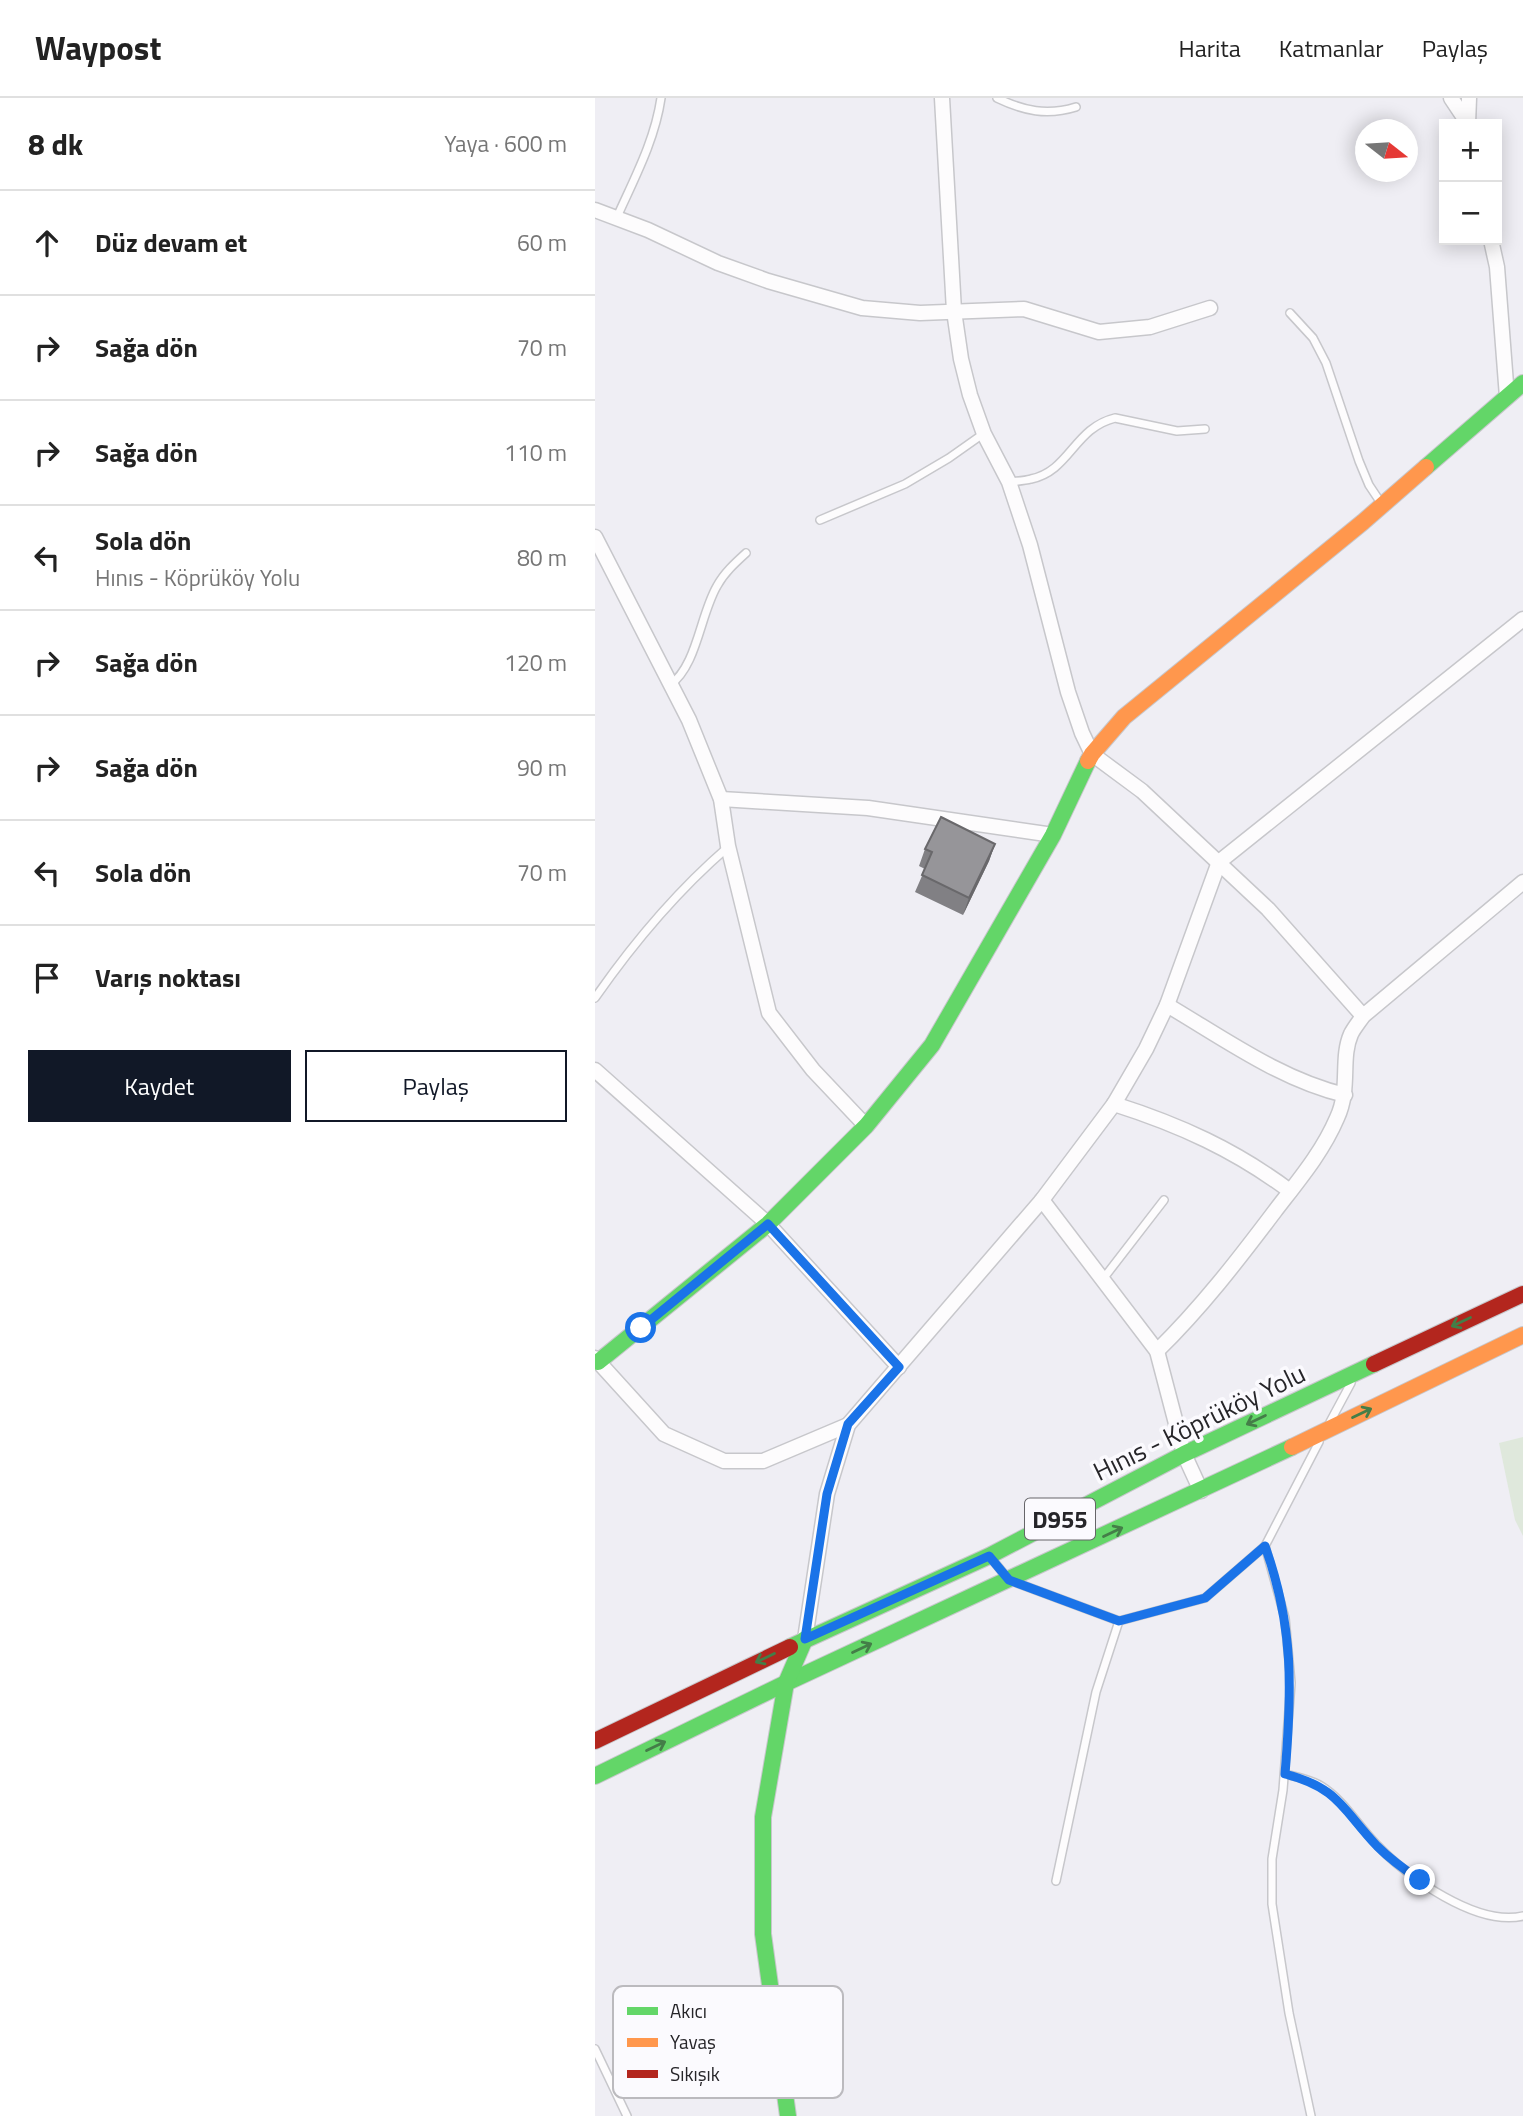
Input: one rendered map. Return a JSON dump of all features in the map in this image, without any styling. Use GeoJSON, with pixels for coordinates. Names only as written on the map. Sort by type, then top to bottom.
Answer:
{"type":"FeatureCollection","features":[{"type":"Feature","properties":{"kind":"main road"},"geometry":{"type":"LineString","coordinates":[[596,1362],[768,1224],[866,1126],[932,1045],[1053,835],[1092,754],[1124,717],[1382,506],[1523,383]]}},
{"type":"Feature","properties":{"kind":"main road","name":"Hınıs - Köprüköy Yolu"},"geometry":{"type":"LineString","coordinates":[[595,1741],[805,1639],[989,1556],[1184,1454],[1523,1294]]}},
{"type":"Feature","properties":{"kind":"main road","name":"D955"},"geometry":{"type":"LineString","coordinates":[[595,1776],[786,1683],[1201,1491],[1523,1335]]}},
{"type":"Feature","properties":{"kind":"main road"},"geometry":{"type":"LineString","coordinates":[[769,1986],[762,1934],[763,1816],[786,1683],[805,1639]]}},
{"type":"Feature","properties":{"kind":"main road"},"geometry":{"type":"LineString","coordinates":[[785,2098],[788,2116]]}},
{"type":"Feature","properties":{"kind":"street"},"geometry":{"type":"LineString","coordinates":[[942,98],[954,311],[961,359],[984,433],[1009,482],[1030,545],[1068,692],[1082,733],[1092,754],[1142,791],[1268,909],[1363,1016]]}},
{"type":"Feature","properties":{"kind":"street"},"geometry":{"type":"LineString","coordinates":[[1451,98],[1464,119]]}},
{"type":"Feature","properties":{"kind":"street"},"geometry":{"type":"LineString","coordinates":[[1467,119],[1469,98]]}},
{"type":"Feature","properties":{"kind":"street"},"geometry":{"type":"LineString","coordinates":[[595,209],[718,263],[826,298],[893,312],[1024,309],[1099,332],[1150,327],[1210,308]]}},
{"type":"Feature","properties":{"kind":"street"},"geometry":{"type":"LineString","coordinates":[[1492,245],[1497,267],[1507,397]]}},
{"type":"Feature","properties":{"kind":"street"},"geometry":{"type":"LineString","coordinates":[[595,537],[689,720],[721,799],[728,846],[769,1013],[813,1070],[866,1126]]}},
{"type":"Feature","properties":{"kind":"street"},"geometry":{"type":"LineString","coordinates":[[596,1362],[664,1434],[724,1461],[763,1461],[848,1424],[1042,1200],[1114,1104],[1146,1049],[1167,1005],[1219,862],[1523,619]]}},
{"type":"Feature","properties":{"kind":"street"},"geometry":{"type":"LineString","coordinates":[[721,799],[868,808],[1053,835]]}},
{"type":"Feature","properties":{"kind":"street"},"geometry":{"type":"LineString","coordinates":[[1157,1351],[1186,1323],[1229,1272],[1322,1149],[1339,1115],[1345,1095],[1346,1053],[1351,1033],[1363,1016],[1523,881]]}},
{"type":"Feature","properties":{"kind":"street"},"geometry":{"type":"LineString","coordinates":[[1167,1005],[1295,1078],[1326,1091],[1345,1095]]}},
{"type":"Feature","properties":{"kind":"street"},"geometry":{"type":"LineString","coordinates":[[595,1070],[768,1224],[899,1367]]}},
{"type":"Feature","properties":{"kind":"street"},"geometry":{"type":"LineString","coordinates":[[1114,1104],[1160,1119],[1212,1142],[1256,1165],[1290,1191]]}},
{"type":"Feature","properties":{"kind":"street"},"geometry":{"type":"LineString","coordinates":[[1042,1200],[1157,1351],[1184,1454],[1201,1491]]}},
{"type":"Feature","properties":{"kind":"street"},"geometry":{"type":"LineString","coordinates":[[805,1639],[827,1494],[848,1424]]}},
{"type":"Feature","properties":{"kind":"lane"},"geometry":{"type":"LineString","coordinates":[[617,217],[646,151],[659,113],[661,98]]}},
{"type":"Feature","properties":{"kind":"lane"},"geometry":{"type":"LineString","coordinates":[[997,98],[1033,112],[1059,112],[1076,107]]}},
{"type":"Feature","properties":{"kind":"lane"},"geometry":{"type":"LineString","coordinates":[[1290,313],[1313,338],[1326,363],[1359,461],[1382,506]]}},
{"type":"Feature","properties":{"kind":"lane"},"geometry":{"type":"LineString","coordinates":[[1009,482],[1032,480],[1053,469],[1089,430],[1105,420],[1115,418],[1177,430],[1205,429]]}},
{"type":"Feature","properties":{"kind":"lane"},"geometry":{"type":"LineString","coordinates":[[820,520],[905,484],[984,433]]}},
{"type":"Feature","properties":{"kind":"lane"},"geometry":{"type":"LineString","coordinates":[[670,685],[684,673],[716,587],[746,553]]}},
{"type":"Feature","properties":{"kind":"lane"},"geometry":{"type":"LineString","coordinates":[[595,998],[663,908],[728,846]]}},
{"type":"Feature","properties":{"kind":"lane"},"geometry":{"type":"LineString","coordinates":[[1103,1279],[1164,1200]]}},
{"type":"Feature","properties":{"kind":"lane"},"geometry":{"type":"LineString","coordinates":[[989,1556],[1009,1580],[1119,1621],[1205,1598],[1265,1546],[1358,1370]]}},
{"type":"Feature","properties":{"kind":"lane"},"geometry":{"type":"LineString","coordinates":[[1265,1546],[1280,1594],[1289,1650],[1290,1716],[1285,1774],[1273,1848],[1272,1904],[1289,2013],[1311,2116]]}},
{"type":"Feature","properties":{"kind":"lane"},"geometry":{"type":"LineString","coordinates":[[1056,1881],[1097,1692],[1119,1621]]}},
{"type":"Feature","properties":{"kind":"lane"},"geometry":{"type":"LineString","coordinates":[[1285,1774],[1309,1780],[1333,1796],[1399,1865],[1451,1901],[1492,1917],[1503,1919],[1523,1916]]}},
{"type":"Feature","properties":{"kind":"lane"},"geometry":{"type":"LineString","coordinates":[[595,2049],[613,2087]]}},
{"type":"Feature","properties":{"kind":"lane"},"geometry":{"type":"LineString","coordinates":[[618,2098],[627,2116]]}},
{"type":"Feature","properties":{"kind":"shaded area"},"geometry":{"type":"Polygon","coordinates":[[[1523,1437],[1523,1536],[1515,1520],[1499,1443],[1523,1437]]]}},
{"type":"Feature","properties":{"kind":"building"},"geometry":{"type":"Polygon","coordinates":[[[941,817],[995,844],[969,898],[922,875],[932,852],[925,849],[941,817]]]}},
{"type":"Feature","properties":{"kind":"traffic: fast"},"geometry":{"type":"LineString","coordinates":[[1426,467],[1523,383]]}},
{"type":"Feature","properties":{"kind":"traffic: fast"},"geometry":{"type":"LineString","coordinates":[[598,1362],[768,1224],[866,1126],[932,1045],[1053,835],[1088,761]]}},
{"type":"Feature","properties":{"kind":"traffic: fast"},"geometry":{"type":"LineString","coordinates":[[790,1647],[989,1556],[1184,1454],[1374,1364]]}},
{"type":"Feature","properties":{"kind":"traffic: fast"},"geometry":{"type":"LineString","coordinates":[[595,1776],[786,1683],[1292,1447]]}},
{"type":"Feature","properties":{"kind":"traffic: fast"},"geometry":{"type":"LineString","coordinates":[[770,1986],[763,1934],[763,1817],[786,1683],[805,1639]]}},
{"type":"Feature","properties":{"kind":"traffic: fast"},"geometry":{"type":"LineString","coordinates":[[786,2098],[788,2116]]}},
{"type":"Feature","properties":{"kind":"traffic: slow"},"geometry":{"type":"LineString","coordinates":[[1088,761],[1124,717],[1363,522],[1426,467]]}},
{"type":"Feature","properties":{"kind":"traffic: slow"},"geometry":{"type":"LineString","coordinates":[[1292,1447],[1523,1335]]}},
{"type":"Feature","properties":{"kind":"traffic: jam"},"geometry":{"type":"LineString","coordinates":[[1374,1364],[1523,1294]]}},
{"type":"Feature","properties":{"kind":"traffic: jam"},"geometry":{"type":"LineString","coordinates":[[595,1741],[790,1647]]}},
{"type":"Feature","properties":{"kind":"route"},"geometry":{"type":"LineString","coordinates":[[641,1328],[768,1224],[899,1367],[848,1424],[827,1494],[805,1639],[989,1556],[1009,1580],[1119,1621],[1205,1598],[1265,1546],[1280,1594],[1289,1650],[1290,1716],[1285,1774],[1309,1780],[1322,1787],[1341,1803],[1380,1848],[1420,1880]]}}]}
